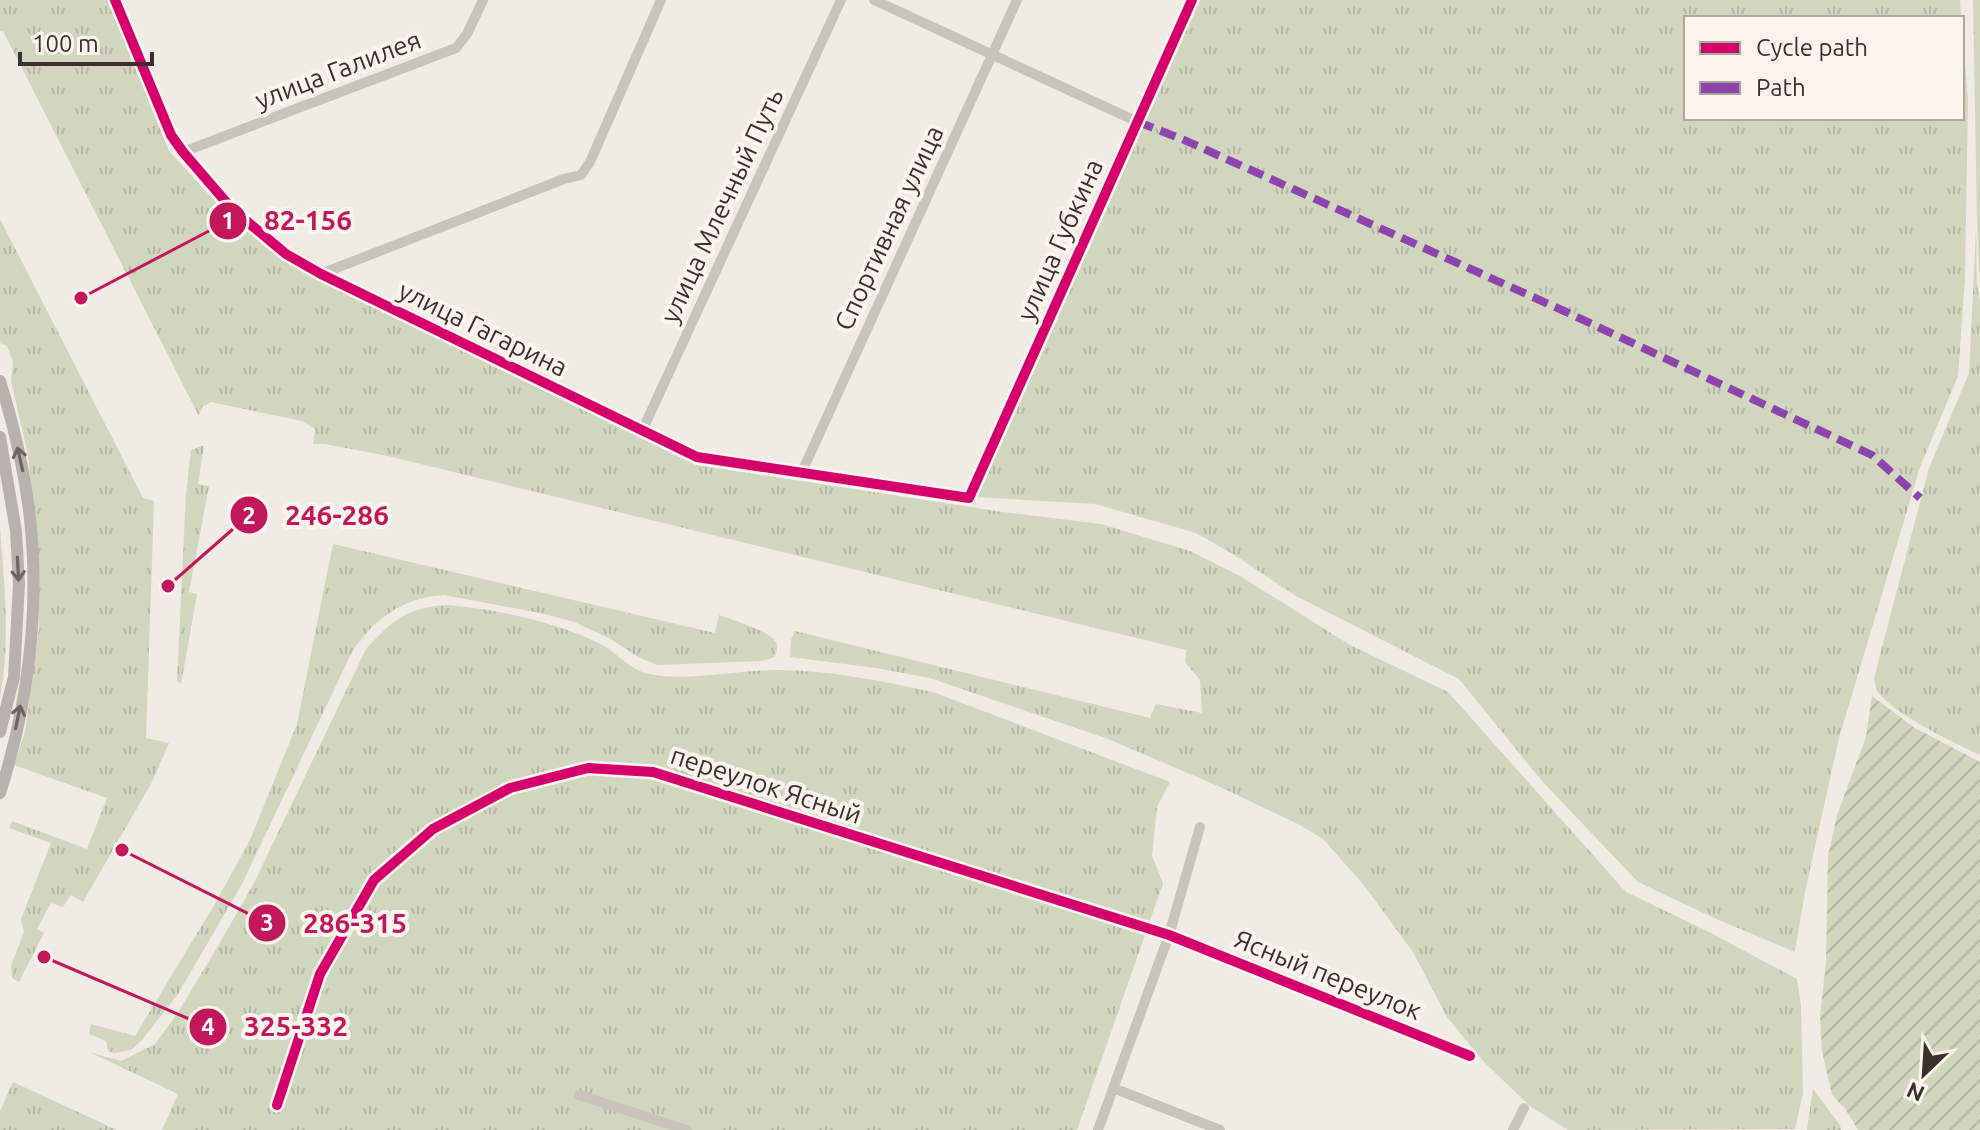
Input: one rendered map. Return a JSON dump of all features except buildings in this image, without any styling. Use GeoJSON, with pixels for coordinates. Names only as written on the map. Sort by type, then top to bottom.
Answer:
{"type":"FeatureCollection","features":[{"type":"Feature","properties":{"kind":"main road"},"geometry":{"type":"LineString","coordinates":[[0,381],[22,463],[31,520],[33,576],[27,676],[0,793]]}},
{"type":"Feature","properties":{"kind":"main road"},"geometry":{"type":"LineString","coordinates":[[0,437],[16,531],[19,584],[14,677],[0,732]]}},
{"type":"Feature","properties":{"kind":"street","name":"улица Галилея"},"geometry":{"type":"LineString","coordinates":[[183,152],[456,48],[467,34],[483,0]]}},
{"type":"Feature","properties":{"kind":"street"},"geometry":{"type":"LineString","coordinates":[[321,274],[581,175],[590,162],[661,0]]}},
{"type":"Feature","properties":{"kind":"street","name":"улица Млечный Путь"},"geometry":{"type":"LineString","coordinates":[[642,431],[841,0]]}},
{"type":"Feature","properties":{"kind":"street"},"geometry":{"type":"LineString","coordinates":[[874,0],[1138,122]]}},
{"type":"Feature","properties":{"kind":"street","name":"Спортивная улица"},"geometry":{"type":"LineString","coordinates":[[801,474],[1017,0]]}},
{"type":"Feature","properties":{"kind":"street","name":"улица Губкина"},"geometry":{"type":"LineString","coordinates":[[969,498],[1192,0]]}},
{"type":"Feature","properties":{"kind":"street","name":"улица Гагарина"},"geometry":{"type":"LineString","coordinates":[[119,1],[171,135],[232,209],[286,254],[321,274],[697,457],[969,498]]}},
{"type":"Feature","properties":{"kind":"street","name":"переулок Ясный"},"geometry":{"type":"LineString","coordinates":[[277,1105],[320,974],[374,880],[433,829],[510,788],[588,768],[653,772],[1169,935]]}},
{"type":"Feature","properties":{"kind":"street"},"geometry":{"type":"LineString","coordinates":[[1098,1130],[1169,935],[1200,827]]}},
{"type":"Feature","properties":{"kind":"street","name":"Ясный переулок"},"geometry":{"type":"LineString","coordinates":[[1169,935],[1470,1056]]}},
{"type":"Feature","properties":{"kind":"street"},"geometry":{"type":"LineString","coordinates":[[1113,1088],[1220,1130]]}},
{"type":"Feature","properties":{"kind":"street"},"geometry":{"type":"LineString","coordinates":[[579,1095],[687,1130]]}},
{"type":"Feature","properties":{"kind":"street"},"geometry":{"type":"LineString","coordinates":[[1513,1130],[1524,1108]]}},
{"type":"Feature","properties":{"kind":"green space"},"geometry":{"type":"Polygon","coordinates":[[[0,0],[108,0],[169,151],[227,214],[280,259],[696,465],[1101,524],[1190,551],[1240,576],[1350,645],[1448,692],[1626,892],[1797,979],[1801,1005],[1803,1093],[1795,1129],[1568,1130],[1530,1106],[1483,1061],[1447,1017],[1413,952],[1363,884],[1323,839],[1300,825],[1108,739],[930,678],[790,657],[795,631],[1150,718],[1156,704],[1202,713],[1200,680],[1185,662],[1186,650],[388,456],[313,444],[315,429],[302,421],[211,402],[202,407],[199,416],[3,31],[0,31],[0,0]]]}},
{"type":"Feature","properties":{"kind":"green space"},"geometry":{"type":"Polygon","coordinates":[[[1199,0],[1960,0],[1961,16],[1684,16],[1684,120],[1964,120],[1964,50],[1968,100],[1965,278],[1958,376],[1920,467],[1839,738],[1795,952],[1638,882],[1541,780],[1459,679],[1296,596],[1196,533],[1095,504],[975,497],[1199,0]]]}},
{"type":"Feature","properties":{"kind":"green space"},"geometry":{"type":"Polygon","coordinates":[[[1973,0],[1980,0],[1980,290],[1977,219],[1973,0]]]}},
{"type":"Feature","properties":{"kind":"green space"},"geometry":{"type":"Polygon","coordinates":[[[0,219],[143,498],[154,501],[146,738],[169,743],[152,782],[83,902],[71,895],[63,907],[51,903],[37,929],[44,933],[19,982],[12,978],[11,966],[24,932],[21,919],[51,843],[9,828],[12,821],[87,849],[107,798],[14,765],[25,732],[39,628],[38,557],[28,455],[11,381],[13,362],[7,346],[0,343],[0,219]]]}},
{"type":"Feature","properties":{"kind":"green space"},"geometry":{"type":"Polygon","coordinates":[[[1976,229],[1980,302],[1980,755],[1924,727],[1895,708],[1877,690],[1874,678],[1929,468],[1969,373],[1976,229]]]}},
{"type":"Feature","properties":{"kind":"green space"},"geometry":{"type":"Polygon","coordinates":[[[204,445],[198,484],[209,486],[189,592],[197,594],[181,684],[177,681],[186,493],[191,450],[204,445]]]}},
{"type":"Feature","properties":{"kind":"green space"},"geometry":{"type":"Polygon","coordinates":[[[0,527],[6,633],[0,697],[0,527]]]}},
{"type":"Feature","properties":{"kind":"green space"},"geometry":{"type":"Polygon","coordinates":[[[333,544],[715,633],[719,615],[768,635],[777,644],[777,650],[775,657],[761,661],[657,665],[574,622],[545,614],[444,595],[415,600],[389,613],[367,632],[350,656],[242,884],[178,994],[131,1050],[108,1051],[106,1041],[89,1034],[91,1024],[135,1036],[250,840],[297,724],[333,544]]]}},
{"type":"Feature","properties":{"kind":"green space"},"geometry":{"type":"Polygon","coordinates":[[[445,605],[503,613],[581,635],[611,651],[635,669],[649,674],[680,677],[797,670],[933,692],[1170,782],[1157,807],[1152,856],[1163,883],[1077,1130],[162,1130],[178,1094],[89,1052],[121,1061],[155,1044],[177,1014],[253,885],[366,649],[401,618],[420,609],[445,605]]]}},
{"type":"Feature","properties":{"kind":"green space"},"geometry":{"type":"Polygon","coordinates":[[[1872,696],[1915,728],[1980,762],[1980,1130],[1858,1130],[1832,1095],[1822,1051],[1820,1016],[1826,962],[1828,856],[1837,815],[1866,737],[1872,696]]]}},
{"type":"Feature","properties":{"kind":"green space"},"geometry":{"type":"Polygon","coordinates":[[[13,1082],[117,1130],[0,1130],[0,1111],[13,1082]]]}},
{"type":"Feature","properties":{"kind":"green space"},"geometry":{"type":"Polygon","coordinates":[[[1813,1089],[1840,1125],[1841,1130],[1807,1130],[1813,1089]]]}},
{"type":"Feature","properties":{"kind":"marked path"},"geometry":{"type":"LineString","coordinates":[[1138,122],[1564,311],[1872,455],[1920,498]]}},
{"type":"Feature","properties":{"kind":"cycle path"},"geometry":{"type":"LineString","coordinates":[[115,0],[171,135],[232,209],[286,254],[321,274],[697,457],[969,498],[1192,0]]}},
{"type":"Feature","properties":{"kind":"cycle path"},"geometry":{"type":"LineString","coordinates":[[277,1105],[320,974],[374,880],[433,829],[510,788],[588,768],[653,772],[1169,935],[1470,1056]]}},
{"type":"Feature","properties":{"kind":"place","name":"82-156"},"geometry":{"type":"Point","coordinates":[81,298]}},
{"type":"Feature","properties":{"kind":"place","name":"246-286"},"geometry":{"type":"Point","coordinates":[168,586]}},
{"type":"Feature","properties":{"kind":"place","name":"286-315"},"geometry":{"type":"Point","coordinates":[122,850]}},
{"type":"Feature","properties":{"kind":"place","name":"325-332"},"geometry":{"type":"Point","coordinates":[44,957]}}]}
